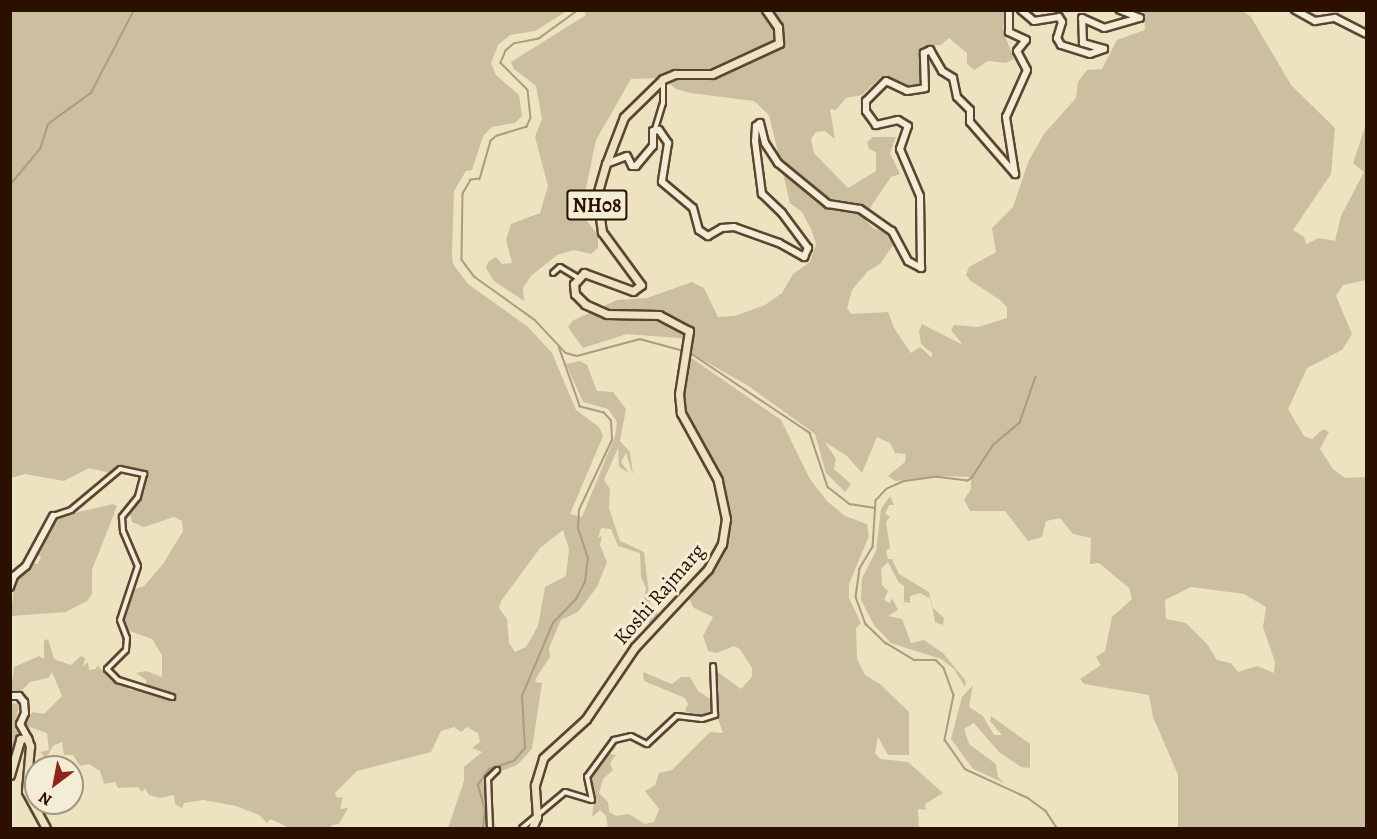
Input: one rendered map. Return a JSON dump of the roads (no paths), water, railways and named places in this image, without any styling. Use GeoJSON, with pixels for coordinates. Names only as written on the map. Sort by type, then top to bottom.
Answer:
{"type":"FeatureCollection","features":[{"type":"Feature","properties":{"kind":"main road"},"geometry":{"type":"LineString","coordinates":[[663,79],[675,74],[712,74],[777,45],[782,37],[766,10]]}},
{"type":"Feature","properties":{"kind":"main road","name":"NH08"},"geometry":{"type":"LineString","coordinates":[[578,278],[590,273],[633,291],[641,285],[602,232],[597,195],[624,117],[663,79]]}},
{"type":"Feature","properties":{"kind":"main road","name":"Koshi Rajmarg"},"geometry":{"type":"LineString","coordinates":[[532,828],[537,817],[535,785],[543,758],[586,719],[619,667],[692,588],[722,544],[724,497],[681,413],[681,374],[690,334],[687,329],[659,315],[607,314],[585,304],[575,294],[578,278]]}},
{"type":"Feature","properties":{"kind":"main road"},"geometry":{"type":"LineString","coordinates":[[10,775],[20,739],[29,740],[25,784],[46,828]]}},
{"type":"Feature","properties":{"kind":"street"},"geometry":{"type":"LineString","coordinates":[[655,129],[668,139],[662,182],[693,208],[694,221],[704,234],[734,227],[778,243],[800,256],[807,255],[808,248],[782,213],[762,194],[755,141],[756,126],[760,123],[765,143],[778,163],[828,204],[860,209],[892,231],[908,261],[921,268],[920,196],[900,149],[908,126],[898,120],[876,125],[866,111],[866,101],[886,81],[907,91],[925,88],[924,53],[930,50],[942,72],[952,78],[957,97],[970,110],[970,122],[1016,174],[1005,124],[1015,89],[1027,70],[1017,51],[1026,40],[1010,32],[1009,10]]}},
{"type":"Feature","properties":{"kind":"street"},"geometry":{"type":"LineString","coordinates":[[1021,10],[1034,21],[1059,17],[1062,22],[1057,38],[1061,45],[1090,54],[1104,49],[1083,43],[1082,18],[1087,17],[1100,28],[1140,18],[1120,10]]}},
{"type":"Feature","properties":{"kind":"street"},"geometry":{"type":"LineString","coordinates":[[1295,10],[1315,21],[1335,18],[1366,34]]}},
{"type":"Feature","properties":{"kind":"street"},"geometry":{"type":"LineString","coordinates":[[606,164],[627,156],[632,166],[636,166],[653,146],[655,129],[663,104],[663,79]]}},
{"type":"Feature","properties":{"kind":"street"},"geometry":{"type":"LineString","coordinates":[[553,273],[560,267],[578,278]]}},
{"type":"Feature","properties":{"kind":"street"},"geometry":{"type":"LineString","coordinates":[[10,587],[53,516],[71,510],[120,469],[144,474],[138,497],[122,517],[123,531],[138,566],[120,620],[127,638],[126,650],[107,669],[118,680],[172,697]]}},
{"type":"Feature","properties":{"kind":"street"},"geometry":{"type":"LineString","coordinates":[[522,828],[565,792],[592,800],[587,777],[614,740],[631,736],[647,744],[677,716],[702,719],[715,715],[713,666]]}},
{"type":"Feature","properties":{"kind":"street"},"geometry":{"type":"LineString","coordinates":[[10,696],[18,696],[24,702],[25,713],[20,724],[29,740]]}},
{"type":"Feature","properties":{"kind":"street"},"geometry":{"type":"LineString","coordinates":[[490,828],[488,779],[497,770]]}},
{"type":"Feature","properties":{"kind":"waterway"},"geometry":{"type":"LineString","coordinates":[[10,185],[40,149],[48,124],[91,93],[134,10]]}},
{"type":"Feature","properties":{"kind":"waterway"},"geometry":{"type":"LineString","coordinates":[[579,10],[539,39],[514,44],[506,51],[501,63],[528,90],[531,118],[527,127],[497,136],[491,141],[480,179],[471,180],[463,194],[462,260],[475,277],[535,320],[566,353],[577,356],[640,339],[684,351]]}},
{"type":"Feature","properties":{"kind":"waterway"},"geometry":{"type":"LineString","coordinates":[[483,828],[485,810],[478,785],[489,769],[514,761],[525,748],[522,696],[553,623],[576,599],[585,582],[588,559],[578,529],[579,510],[612,440],[611,421],[604,413],[580,407],[559,348]]}},
{"type":"Feature","properties":{"kind":"waterway"},"geometry":{"type":"LineString","coordinates":[[689,352],[810,433],[828,487],[850,504],[875,508]]}},
{"type":"Feature","properties":{"kind":"waterway"},"geometry":{"type":"LineString","coordinates":[[1036,377],[1020,423],[993,446],[972,478],[968,481],[937,477],[903,482],[887,489],[876,501],[873,547],[860,569],[856,597],[866,624],[886,643],[914,660],[936,660],[944,668],[954,695],[945,740],[965,769],[1028,798],[1046,811],[1057,828]]}}]}
